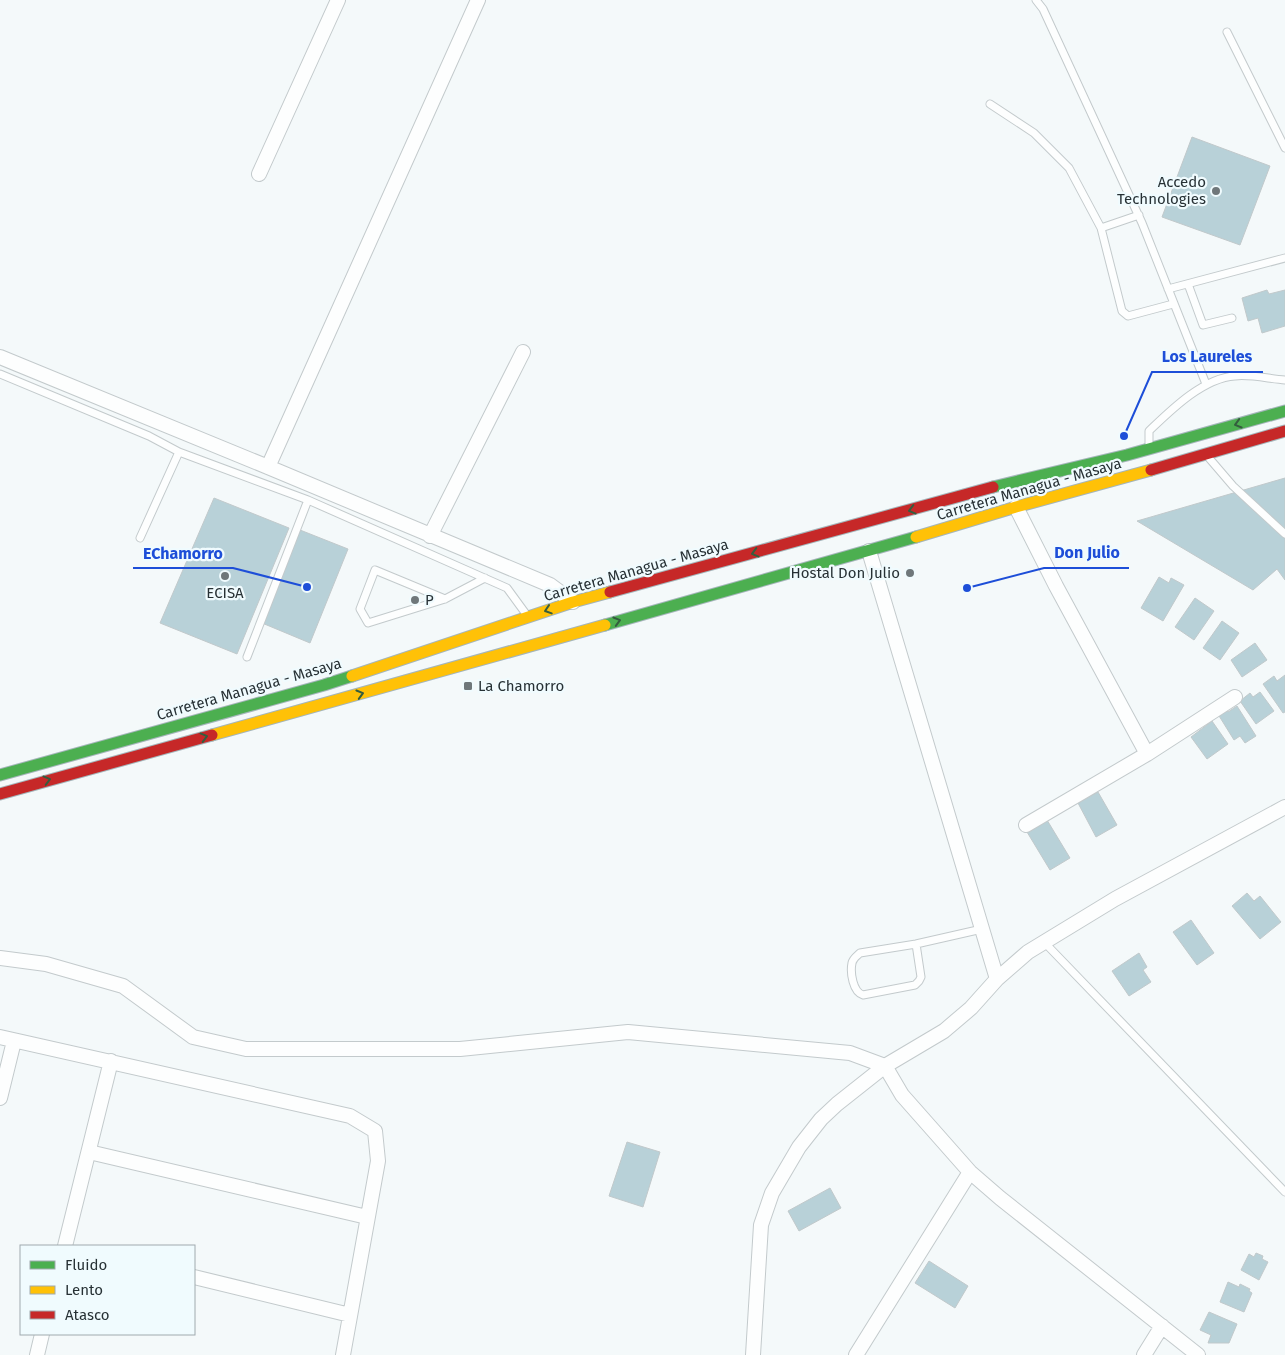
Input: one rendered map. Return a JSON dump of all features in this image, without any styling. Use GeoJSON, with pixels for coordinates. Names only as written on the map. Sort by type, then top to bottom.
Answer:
{"type":"FeatureCollection","features":[{"type":"Feature","properties":{"kind":"highway","name":"Carretera Managua - Masaya"},"geometry":{"type":"LineString","coordinates":[[0,775],[324,685],[573,602],[1023,479],[1149,449],[1285,411]]}},
{"type":"Feature","properties":{"kind":"highway","name":"Carretera Managua - Masaya"},"geometry":{"type":"LineString","coordinates":[[0,794],[869,551],[1016,507],[1167,466],[1285,431]]}},
{"type":"Feature","properties":{"kind":"street"},"geometry":{"type":"LineString","coordinates":[[259,174],[338,0]]}},
{"type":"Feature","properties":{"kind":"street"},"geometry":{"type":"LineString","coordinates":[[268,467],[478,0]]}},
{"type":"Feature","properties":{"kind":"street"},"geometry":{"type":"LineString","coordinates":[[430,536],[523,352]]}},
{"type":"Feature","properties":{"kind":"street"},"geometry":{"type":"LineString","coordinates":[[0,357],[550,585],[573,602]]}},
{"type":"Feature","properties":{"kind":"street"},"geometry":{"type":"LineString","coordinates":[[1016,507],[1056,586],[1147,754]]}},
{"type":"Feature","properties":{"kind":"street"},"geometry":{"type":"LineString","coordinates":[[869,551],[997,979]]}},
{"type":"Feature","properties":{"kind":"street"},"geometry":{"type":"LineString","coordinates":[[1026,825],[1147,754],[1235,697]]}},
{"type":"Feature","properties":{"kind":"street"},"geometry":{"type":"LineString","coordinates":[[753,1355],[761,1225],[772,1192],[799,1148],[821,1119],[836,1104],[885,1066],[944,1031],[971,1008],[997,979],[1028,952],[1115,899],[1285,807]]}},
{"type":"Feature","properties":{"kind":"street"},"geometry":{"type":"LineString","coordinates":[[0,958],[46,964],[123,986],[193,1037],[246,1049],[460,1048],[628,1032],[850,1053],[885,1066],[902,1095],[970,1172],[1198,1355]]}},
{"type":"Feature","properties":{"kind":"street"},"geometry":{"type":"LineString","coordinates":[[0,1037],[350,1116],[375,1131],[378,1161],[343,1355]]}},
{"type":"Feature","properties":{"kind":"street"},"geometry":{"type":"LineString","coordinates":[[0,1098],[14,1041]]}},
{"type":"Feature","properties":{"kind":"street"},"geometry":{"type":"LineString","coordinates":[[66,1245],[111,1061]]}},
{"type":"Feature","properties":{"kind":"street"},"geometry":{"type":"LineString","coordinates":[[88,1152],[367,1217]]}},
{"type":"Feature","properties":{"kind":"street"},"geometry":{"type":"LineString","coordinates":[[856,1355],[970,1172]]}},
{"type":"Feature","properties":{"kind":"street"},"geometry":{"type":"LineString","coordinates":[[195,1277],[350,1315]]}},
{"type":"Feature","properties":{"kind":"street"},"geometry":{"type":"LineString","coordinates":[[1144,1355],[1162,1326]]}},
{"type":"Feature","properties":{"kind":"street"},"geometry":{"type":"LineString","coordinates":[[37,1355],[42,1335]]}},
{"type":"Feature","properties":{"kind":"lane"},"geometry":{"type":"LineString","coordinates":[[1036,0],[1043,9],[1139,215],[1206,384]]}},
{"type":"Feature","properties":{"kind":"lane"},"geometry":{"type":"LineString","coordinates":[[1227,32],[1285,148]]}},
{"type":"Feature","properties":{"kind":"lane"},"geometry":{"type":"LineString","coordinates":[[990,104],[1034,133],[1069,168],[1100,228],[1124,314],[1128,316],[1173,304]]}},
{"type":"Feature","properties":{"kind":"lane"},"geometry":{"type":"LineString","coordinates":[[1100,228],[1139,215]]}},
{"type":"Feature","properties":{"kind":"lane"},"geometry":{"type":"LineString","coordinates":[[1168,289],[1285,258]]}},
{"type":"Feature","properties":{"kind":"lane"},"geometry":{"type":"LineString","coordinates":[[1188,284],[1203,325],[1232,318]]}},
{"type":"Feature","properties":{"kind":"lane"},"geometry":{"type":"LineString","coordinates":[[0,374],[150,436],[179,452],[308,500],[507,588],[528,617]]}},
{"type":"Feature","properties":{"kind":"lane"},"geometry":{"type":"LineString","coordinates":[[1149,449],[1149,431],[1173,407],[1206,384],[1235,376],[1285,380]]}},
{"type":"Feature","properties":{"kind":"lane"},"geometry":{"type":"LineString","coordinates":[[140,538],[179,452]]}},
{"type":"Feature","properties":{"kind":"lane"},"geometry":{"type":"LineString","coordinates":[[1206,454],[1233,486],[1285,534]]}},
{"type":"Feature","properties":{"kind":"lane"},"geometry":{"type":"LineString","coordinates":[[247,656],[308,500]]}},
{"type":"Feature","properties":{"kind":"lane"},"geometry":{"type":"LineString","coordinates":[[446,600],[375,570],[360,609],[368,623],[446,600],[485,578]]}},
{"type":"Feature","properties":{"kind":"lane"},"geometry":{"type":"LineString","coordinates":[[916,944],[921,977],[915,985],[864,995],[858,993],[854,988],[852,964],[855,957],[860,953],[916,944],[982,929]]}},
{"type":"Feature","properties":{"kind":"lane"},"geometry":{"type":"LineString","coordinates":[[1044,942],[1285,1192]]}},
{"type":"Feature","properties":{"kind":"building","name":"Accedo Technologies"},"geometry":{"type":"Polygon","coordinates":[[[1192,137],[1270,166],[1240,245],[1162,217],[1192,137]]]}},
{"type":"Feature","properties":{"kind":"building"},"geometry":{"type":"Polygon","coordinates":[[[1267,290],[1269,294],[1285,290],[1285,326],[1262,333],[1258,318],[1248,321],[1242,298],[1267,290]]]}},
{"type":"Feature","properties":{"kind":"building"},"geometry":{"type":"Polygon","coordinates":[[[1285,478],[1285,580],[1277,569],[1253,590],[1137,521],[1285,478]]]}},
{"type":"Feature","properties":{"kind":"building","name":"ECISA"},"geometry":{"type":"Polygon","coordinates":[[[214,498],[289,528],[237,654],[160,623],[214,498]]]}},
{"type":"Feature","properties":{"kind":"building"},"geometry":{"type":"Polygon","coordinates":[[[300,530],[348,549],[310,643],[262,623],[300,530]]]}},
{"type":"Feature","properties":{"kind":"building"},"geometry":{"type":"Polygon","coordinates":[[[1159,577],[1169,583],[1171,578],[1184,585],[1163,621],[1141,608],[1159,577]]]}},
{"type":"Feature","properties":{"kind":"building"},"geometry":{"type":"Polygon","coordinates":[[[1195,598],[1214,611],[1194,640],[1175,627],[1195,598]]]}},
{"type":"Feature","properties":{"kind":"building"},"geometry":{"type":"Polygon","coordinates":[[[1222,621],[1239,633],[1220,660],[1203,648],[1222,621]]]}},
{"type":"Feature","properties":{"kind":"building"},"geometry":{"type":"Polygon","coordinates":[[[1255,643],[1267,660],[1242,677],[1231,660],[1255,643]]]}},
{"type":"Feature","properties":{"kind":"building"},"geometry":{"type":"Polygon","coordinates":[[[1285,675],[1285,712],[1283,713],[1263,684],[1274,676],[1277,681],[1285,675]]]}},
{"type":"Feature","properties":{"kind":"building"},"geometry":{"type":"Polygon","coordinates":[[[1260,692],[1274,711],[1256,724],[1240,701],[1250,693],[1253,697],[1260,692]]]}},
{"type":"Feature","properties":{"kind":"building"},"geometry":{"type":"Polygon","coordinates":[[[1224,705],[1228,712],[1237,706],[1256,736],[1245,743],[1240,736],[1234,740],[1216,711],[1224,705]]]}},
{"type":"Feature","properties":{"kind":"building"},"geometry":{"type":"Polygon","coordinates":[[[1212,721],[1228,744],[1207,759],[1191,737],[1212,721]]]}},
{"type":"Feature","properties":{"kind":"building"},"geometry":{"type":"Polygon","coordinates":[[[1098,792],[1117,825],[1096,837],[1078,803],[1098,792]]]}},
{"type":"Feature","properties":{"kind":"building"},"geometry":{"type":"Polygon","coordinates":[[[1047,820],[1070,858],[1050,870],[1027,832],[1047,820]]]}},
{"type":"Feature","properties":{"kind":"building"},"geometry":{"type":"Polygon","coordinates":[[[1247,893],[1254,901],[1260,896],[1281,922],[1260,939],[1232,906],[1247,893]]]}},
{"type":"Feature","properties":{"kind":"building"},"geometry":{"type":"Polygon","coordinates":[[[1191,920],[1214,953],[1197,965],[1173,932],[1191,920]]]}},
{"type":"Feature","properties":{"kind":"building"},"geometry":{"type":"Polygon","coordinates":[[[1139,953],[1147,967],[1143,970],[1151,982],[1129,996],[1112,971],[1139,953]]]}},
{"type":"Feature","properties":{"kind":"building"},"geometry":{"type":"Polygon","coordinates":[[[627,1142],[660,1152],[643,1207],[609,1196],[627,1142]]]}},
{"type":"Feature","properties":{"kind":"building"},"geometry":{"type":"Polygon","coordinates":[[[830,1188],[841,1208],[799,1231],[788,1211],[830,1188]]]}},
{"type":"Feature","properties":{"kind":"building"},"geometry":{"type":"Polygon","coordinates":[[[1256,1253],[1263,1256],[1262,1259],[1268,1262],[1259,1280],[1241,1270],[1249,1254],[1254,1257],[1256,1253]]]}},
{"type":"Feature","properties":{"kind":"building"},"geometry":{"type":"Polygon","coordinates":[[[929,1261],[968,1286],[955,1308],[915,1283],[929,1261]]]}},
{"type":"Feature","properties":{"kind":"building"},"geometry":{"type":"Polygon","coordinates":[[[1228,1282],[1239,1287],[1240,1284],[1250,1289],[1249,1291],[1252,1293],[1244,1312],[1220,1302],[1228,1282]]]}},
{"type":"Feature","properties":{"kind":"building"},"geometry":{"type":"Polygon","coordinates":[[[1209,1312],[1237,1324],[1229,1343],[1208,1343],[1211,1335],[1200,1330],[1209,1312]]]}},
{"type":"Feature","properties":{"kind":"traffic: fast"},"geometry":{"type":"LineString","coordinates":[[993,487],[1127,455],[1285,411]]}},
{"type":"Feature","properties":{"kind":"traffic: fast"},"geometry":{"type":"LineString","coordinates":[[605,625],[916,537]]}},
{"type":"Feature","properties":{"kind":"traffic: fast"},"geometry":{"type":"LineString","coordinates":[[0,775],[352,676]]}},
{"type":"Feature","properties":{"kind":"traffic: slow"},"geometry":{"type":"LineString","coordinates":[[916,537],[1151,470]]}},
{"type":"Feature","properties":{"kind":"traffic: slow"},"geometry":{"type":"LineString","coordinates":[[352,676],[573,602],[610,592]]}},
{"type":"Feature","properties":{"kind":"traffic: slow"},"geometry":{"type":"LineString","coordinates":[[212,735],[605,625]]}},
{"type":"Feature","properties":{"kind":"traffic: jam"},"geometry":{"type":"LineString","coordinates":[[1151,470],[1285,431]]}},
{"type":"Feature","properties":{"kind":"traffic: jam"},"geometry":{"type":"LineString","coordinates":[[610,592],[993,487]]}},
{"type":"Feature","properties":{"kind":"traffic: jam"},"geometry":{"type":"LineString","coordinates":[[0,794],[212,735]]}},
{"type":"Feature","properties":{"kind":"place","name":"Accedo Technologies"},"geometry":{"type":"Point","coordinates":[1216,191]}},
{"type":"Feature","properties":{"kind":"place","name":"Los Laureles"},"geometry":{"type":"Point","coordinates":[1124,436]}},
{"type":"Feature","properties":{"kind":"place","name":"Hostal Don Julio"},"geometry":{"type":"Point","coordinates":[910,573]}},
{"type":"Feature","properties":{"kind":"place","name":"ECISA"},"geometry":{"type":"Point","coordinates":[225,576]}},
{"type":"Feature","properties":{"kind":"place","name":"EChamorro"},"geometry":{"type":"Point","coordinates":[307,587]}},
{"type":"Feature","properties":{"kind":"place","name":"Don Julio"},"geometry":{"type":"Point","coordinates":[967,588]}},
{"type":"Feature","properties":{"kind":"place","name":"P"},"geometry":{"type":"Point","coordinates":[415,600]}},
{"type":"Feature","properties":{"kind":"place","name":"La Chamorro"},"geometry":{"type":"Point","coordinates":[468,686]}}]}
